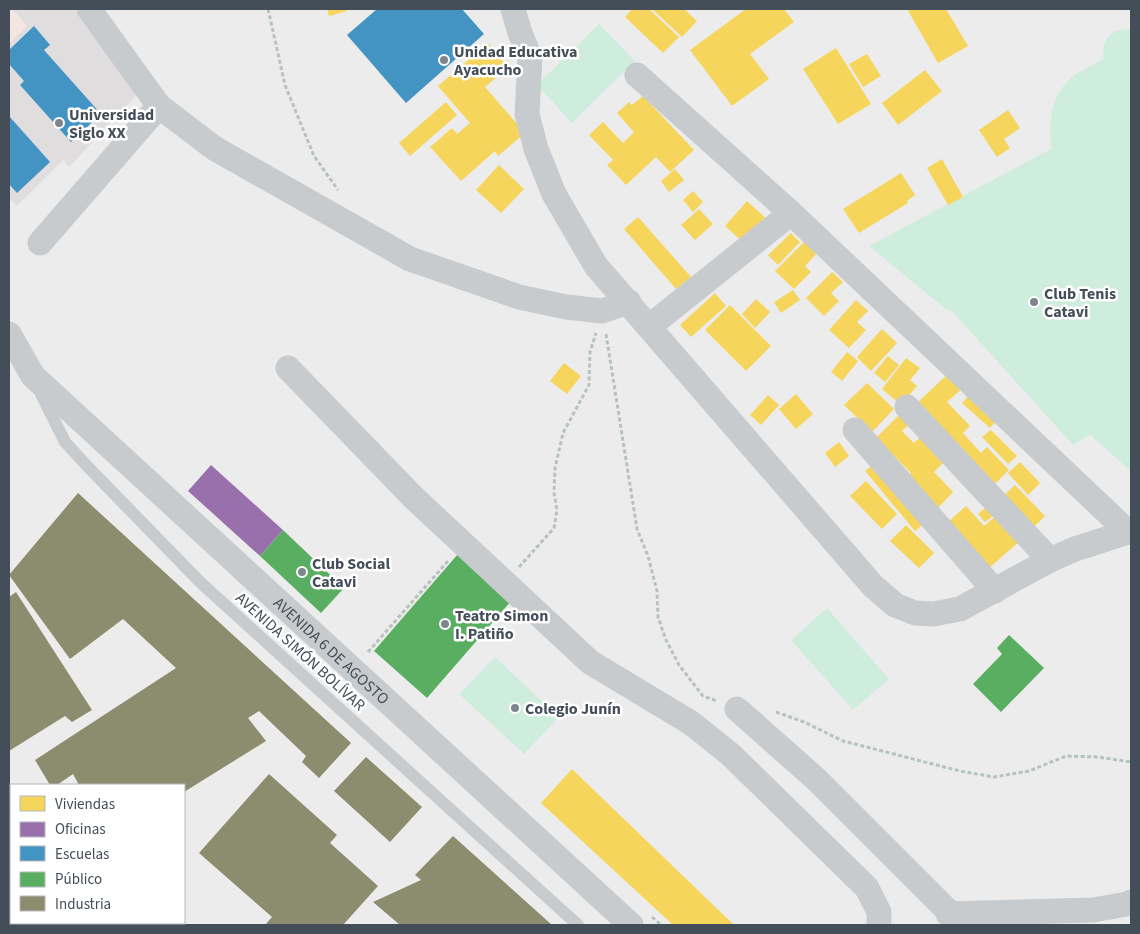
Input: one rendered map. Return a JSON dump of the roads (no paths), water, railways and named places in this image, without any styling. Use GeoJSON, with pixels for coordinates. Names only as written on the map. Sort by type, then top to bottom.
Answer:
{"type":"FeatureCollection","features":[{"type":"Feature","properties":{"kind":"street"},"geometry":{"type":"LineString","coordinates":[[90,9],[159,106],[214,148],[410,259],[519,296],[566,307],[602,311],[629,302]]}},
{"type":"Feature","properties":{"kind":"street"},"geometry":{"type":"LineString","coordinates":[[513,9],[530,57],[528,114],[536,149],[554,194],[596,266],[650,326],[873,586],[895,606],[915,613],[933,614],[960,609],[1050,560],[1075,549],[1129,531],[791,213],[637,75]]}},
{"type":"Feature","properties":{"kind":"street"},"geometry":{"type":"LineString","coordinates":[[40,243],[159,106]]}},
{"type":"Feature","properties":{"kind":"street"},"geometry":{"type":"LineString","coordinates":[[650,326],[791,213]]}},
{"type":"Feature","properties":{"kind":"street","name":"AVENIDA 6 DE AGOSTO"},"geometry":{"type":"LineString","coordinates":[[9,334],[33,376],[631,925]]}},
{"type":"Feature","properties":{"kind":"street"},"geometry":{"type":"LineString","coordinates":[[288,368],[414,498],[590,662],[691,723],[730,754],[867,888],[879,912],[879,925]]}},
{"type":"Feature","properties":{"kind":"street"},"geometry":{"type":"LineString","coordinates":[[906,407],[1050,560]]}},
{"type":"Feature","properties":{"kind":"street"},"geometry":{"type":"LineString","coordinates":[[855,430],[996,591]]}},
{"type":"Feature","properties":{"kind":"street"},"geometry":{"type":"LineString","coordinates":[[742,713],[816,780],[955,919],[1093,910],[1131,902]]}},
{"type":"Feature","properties":{"kind":"lane","name":"AVENIDA SIMÓN BOLÍVAR"},"geometry":{"type":"LineString","coordinates":[[33,376],[48,411],[65,442],[201,583],[578,925]]}},
{"type":"Feature","properties":{"kind":"place","name":"Unidad Educativa Ayacucho"},"geometry":{"type":"Point","coordinates":[444,60]}},
{"type":"Feature","properties":{"kind":"place","name":"Universidad Siglo XX"},"geometry":{"type":"Point","coordinates":[59,123]}},
{"type":"Feature","properties":{"kind":"place","name":"Club Tenis Catavi"},"geometry":{"type":"Point","coordinates":[1034,302]}},
{"type":"Feature","properties":{"kind":"place","name":"Club Social Catavi"},"geometry":{"type":"Point","coordinates":[302,572]}},
{"type":"Feature","properties":{"kind":"place","name":"Teatro Simon I. Patiño"},"geometry":{"type":"Point","coordinates":[445,624]}},
{"type":"Feature","properties":{"kind":"place","name":"Colegio Junín"},"geometry":{"type":"Point","coordinates":[515,708]}}]}
